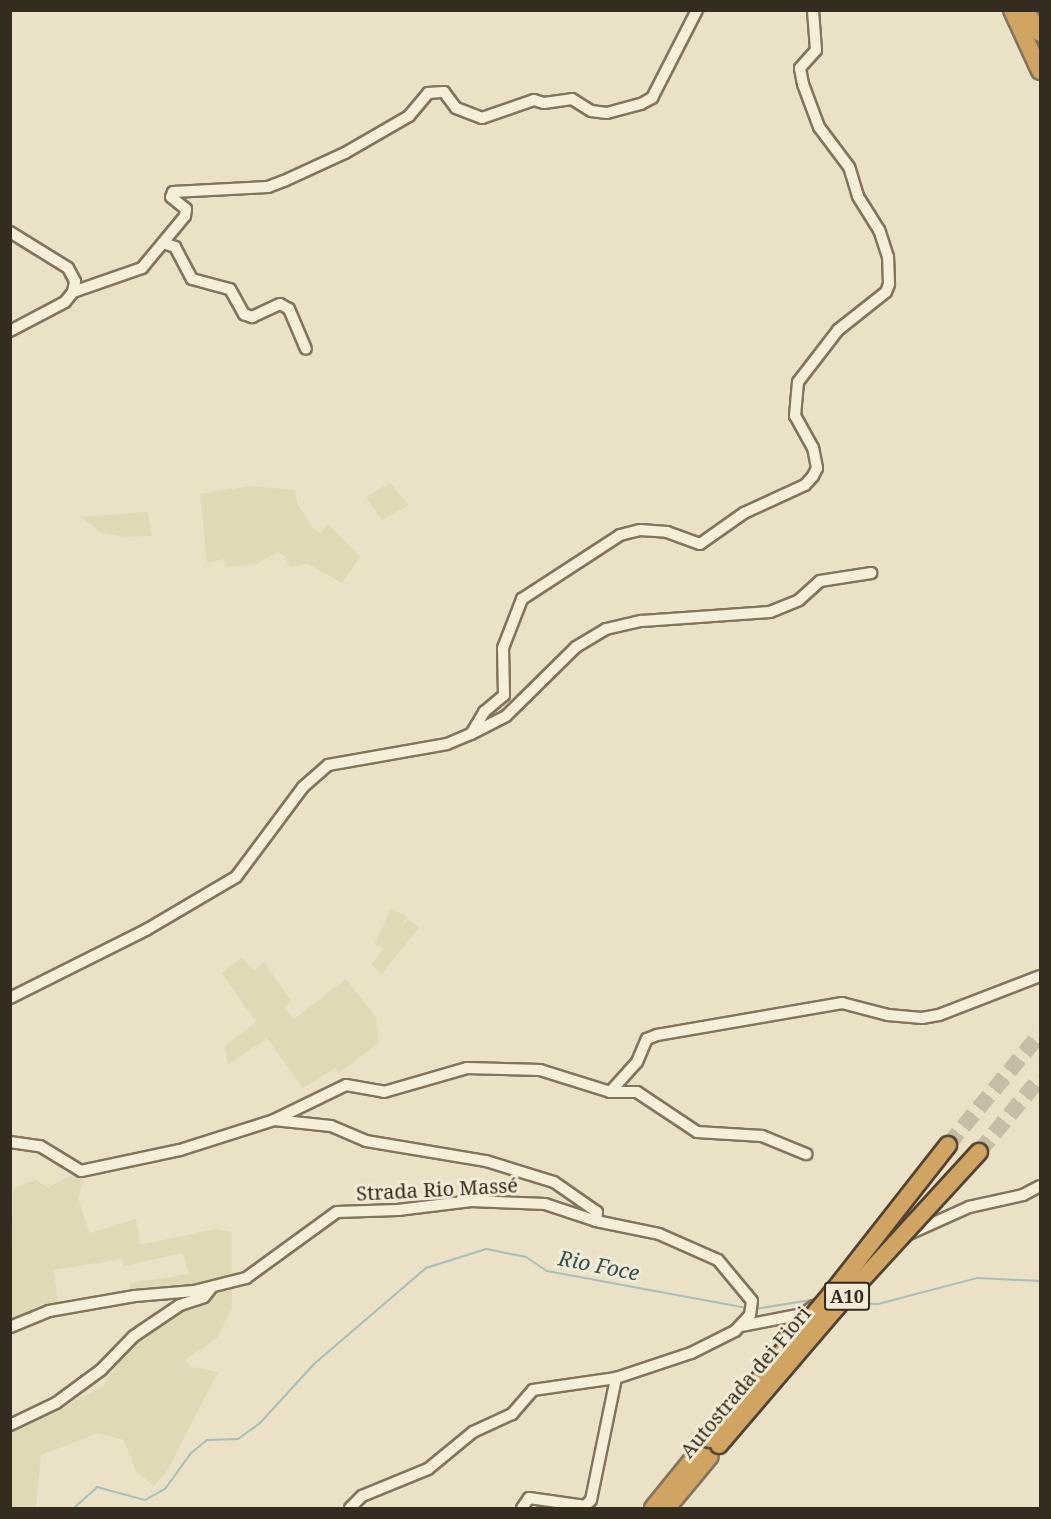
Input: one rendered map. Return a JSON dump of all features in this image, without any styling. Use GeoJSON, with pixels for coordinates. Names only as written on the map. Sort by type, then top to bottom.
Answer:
{"type":"FeatureCollection","features":[{"type":"Feature","properties":{"kind":"highway"},"geometry":{"type":"LineString","coordinates":[[1012,10],[1041,71]]}},
{"type":"Feature","properties":{"kind":"highway"},"geometry":{"type":"LineString","coordinates":[[1024,10],[1041,33]]}},
{"type":"Feature","properties":{"kind":"highway"},"geometry":{"type":"LineString","coordinates":[[1024,10],[1041,47]]}},
{"type":"Feature","properties":{"kind":"highway","name":"Autostrada dei Fiori"},"geometry":{"type":"LineString","coordinates":[[667,1509],[714,1442],[948,1145]]}},
{"type":"Feature","properties":{"kind":"highway","name":"Autostrada dei Fiori"},"geometry":{"type":"LineString","coordinates":[[652,1509],[979,1152]]}},
{"type":"Feature","properties":{"kind":"street"},"geometry":{"type":"LineString","coordinates":[[73,292],[142,268],[185,216],[186,209],[171,197],[173,192],[268,187],[285,181],[409,116],[429,93],[444,92],[456,108],[482,118],[534,100],[544,103],[572,99],[591,111],[607,113],[641,104],[652,98],[697,10]]}},
{"type":"Feature","properties":{"kind":"street"},"geometry":{"type":"LineString","coordinates":[[471,734],[484,712],[504,695],[503,648],[522,599],[620,535],[640,530],[667,532],[686,542],[700,544],[744,513],[805,485],[817,468],[813,448],[795,416],[798,382],[838,330],[886,292],[889,284],[888,257],[879,230],[858,196],[849,166],[819,127],[803,84],[800,68],[816,50],[813,10]]}},
{"type":"Feature","properties":{"kind":"street"},"geometry":{"type":"LineString","coordinates":[[10,232],[68,268],[75,281],[73,292],[65,302],[10,332]]}},
{"type":"Feature","properties":{"kind":"street"},"geometry":{"type":"LineString","coordinates":[[163,243],[175,248],[192,279],[231,289],[244,314],[252,317],[280,304],[289,309],[306,349]]}},
{"type":"Feature","properties":{"kind":"street"},"geometry":{"type":"LineString","coordinates":[[10,998],[146,930],[236,877],[303,787],[328,765],[447,744],[471,734],[506,716],[576,647],[606,629],[642,621],[770,612],[799,600],[820,581],[871,573]]}},
{"type":"Feature","properties":{"kind":"street"},"geometry":{"type":"LineString","coordinates":[[610,1092],[637,1062],[647,1039],[657,1035],[842,1003],[888,1015],[930,1017],[1041,976]]}},
{"type":"Feature","properties":{"kind":"street"},"geometry":{"type":"LineString","coordinates":[[10,1142],[40,1146],[81,1171],[180,1150],[274,1120],[346,1085],[384,1092],[467,1068],[540,1070],[610,1092],[637,1092],[698,1132],[762,1136],[806,1154]]}},
{"type":"Feature","properties":{"kind":"street"},"geometry":{"type":"LineString","coordinates":[[274,1120],[331,1126],[366,1141],[486,1161],[554,1182],[597,1212],[596,1221]]}},
{"type":"Feature","properties":{"kind":"street"},"geometry":{"type":"LineString","coordinates":[[741,1326],[810,1311],[836,1278],[861,1259],[932,1222],[969,1207],[1023,1195],[1041,1186]]}},
{"type":"Feature","properties":{"kind":"street","name":"Strada Rio Massé"},"geometry":{"type":"LineString","coordinates":[[10,1327],[49,1311],[212,1288],[246,1278],[337,1212],[498,1201],[563,1207],[596,1221],[659,1234],[718,1260],[752,1301],[750,1316],[741,1326],[691,1353],[616,1378],[532,1390],[512,1414],[473,1432],[428,1469],[362,1496],[350,1509]]}},
{"type":"Feature","properties":{"kind":"street"},"geometry":{"type":"LineString","coordinates":[[10,1425],[56,1403],[100,1370],[134,1336],[180,1305],[204,1297],[212,1288]]}},
{"type":"Feature","properties":{"kind":"street"},"geometry":{"type":"LineString","coordinates":[[522,1509],[529,1498],[585,1506],[591,1500],[616,1378]]}},
{"type":"Feature","properties":{"kind":"shaded area"},"geometry":{"type":"Polygon","coordinates":[[[390,483],[409,505],[382,520],[366,497],[390,483]]]}},
{"type":"Feature","properties":{"kind":"shaded area"},"geometry":{"type":"Polygon","coordinates":[[[250,486],[295,490],[298,505],[313,528],[321,533],[328,524],[360,557],[342,583],[308,564],[289,567],[286,557],[278,552],[256,564],[226,567],[224,559],[207,563],[200,494],[250,486]]]}},
{"type":"Feature","properties":{"kind":"shaded area"},"geometry":{"type":"Polygon","coordinates":[[[148,512],[152,536],[125,537],[101,533],[81,517],[148,512]]]}},
{"type":"Feature","properties":{"kind":"shaded area"},"geometry":{"type":"Polygon","coordinates":[[[391,909],[406,916],[390,952],[375,944],[391,909]]]}},
{"type":"Feature","properties":{"kind":"shaded area"},"geometry":{"type":"Polygon","coordinates":[[[408,919],[419,928],[382,974],[371,965],[408,919]]]}},
{"type":"Feature","properties":{"kind":"shaded area"},"geometry":{"type":"Polygon","coordinates":[[[241,958],[255,970],[264,962],[291,1001],[285,1008],[294,1019],[346,979],[376,1017],[379,1043],[339,1073],[335,1068],[303,1088],[267,1038],[228,1065],[225,1046],[256,1022],[222,973],[241,958]]]}},
{"type":"Feature","properties":{"kind":"shaded area"},"geometry":{"type":"Polygon","coordinates":[[[79,1171],[86,1171],[78,1198],[89,1233],[136,1219],[140,1245],[216,1229],[231,1232],[232,1308],[217,1338],[185,1360],[191,1367],[218,1372],[167,1471],[154,1486],[136,1472],[124,1440],[98,1433],[41,1455],[36,1507],[11,1508],[11,1433],[102,1387],[134,1342],[158,1323],[199,1301],[197,1292],[130,1298],[130,1283],[189,1274],[183,1253],[124,1266],[121,1259],[54,1270],[58,1305],[11,1331],[13,1188],[36,1180],[48,1188],[79,1171]]]}},
{"type":"Feature","properties":{"kind":"waterway","name":"Rio Foce"},"geometry":{"type":"LineString","coordinates":[[74,1508],[97,1487],[145,1500],[165,1489],[191,1453],[207,1440],[238,1439],[260,1423],[314,1364],[426,1268],[486,1249],[526,1257],[547,1271],[746,1308]]}},
{"type":"Feature","properties":{"kind":"waterway","name":"Rio Foce"},"geometry":{"type":"LineString","coordinates":[[849,1303],[878,1304],[977,1278],[1040,1281]]}},
{"type":"Feature","properties":{"kind":"waterway","name":"Rio Foce"},"geometry":{"type":"LineString","coordinates":[[755,1309],[817,1299]]}},
{"type":"Feature","properties":{"kind":"tunnel"},"geometry":{"type":"LineString","coordinates":[[948,1145],[1040,1034]]}},
{"type":"Feature","properties":{"kind":"tunnel"},"geometry":{"type":"LineString","coordinates":[[979,1152],[1040,1078]]}}]}
